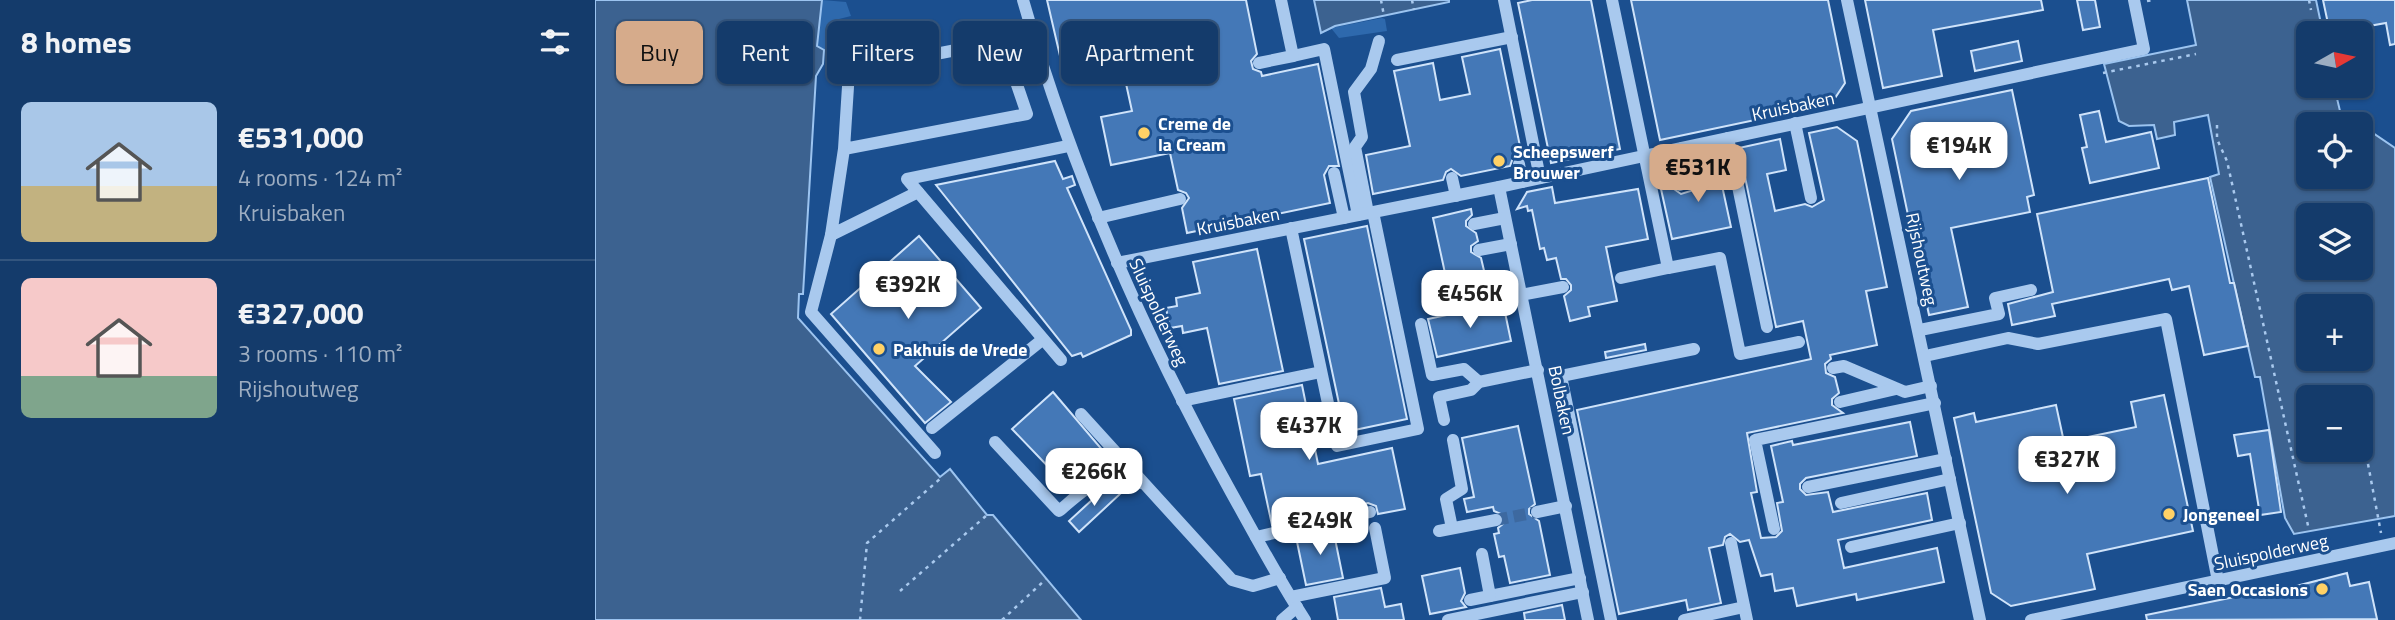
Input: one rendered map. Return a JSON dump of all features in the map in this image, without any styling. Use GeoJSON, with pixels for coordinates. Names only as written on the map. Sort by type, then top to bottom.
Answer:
{"type":"FeatureCollection","features":[{"type":"Feature","properties":{"kind":"street","name":"Sluispolderweg"},"geometry":{"type":"LineString","coordinates":[[1023,0],[1068,146],[1117,263],[1182,401],[1305,620]]}},
{"type":"Feature","properties":{"kind":"street"},"geometry":{"type":"LineString","coordinates":[[1281,0],[1293,56]]}},
{"type":"Feature","properties":{"kind":"street"},"geometry":{"type":"LineString","coordinates":[[1504,0],[1540,178]]}},
{"type":"Feature","properties":{"kind":"street"},"geometry":{"type":"LineString","coordinates":[[1612,0],[1668,268]]}},
{"type":"Feature","properties":{"kind":"street","name":"Rijshoutweg"},"geometry":{"type":"LineString","coordinates":[[1847,0],[1870,108],[1917,283],[1920,330],[1980,620]]}},
{"type":"Feature","properties":{"kind":"street","name":"Kruisbaken"},"geometry":{"type":"LineString","coordinates":[[1117,263],[1523,182],[2144,48],[2140,1]]}},
{"type":"Feature","properties":{"kind":"street"},"geometry":{"type":"LineString","coordinates":[[1397,60],[1512,37]]}},
{"type":"Feature","properties":{"kind":"street"},"geometry":{"type":"LineString","coordinates":[[844,149],[1027,114],[1002,41],[849,71],[844,149],[831,235],[811,312],[935,453]]}},
{"type":"Feature","properties":{"kind":"street"},"geometry":{"type":"LineString","coordinates":[[1361,215],[1355,147],[1362,137],[1354,92],[1371,69],[1379,41]]}},
{"type":"Feature","properties":{"kind":"street"},"geometry":{"type":"LineString","coordinates":[[1259,63],[1324,50],[1361,215],[1418,429],[1337,446],[1291,228]]}},
{"type":"Feature","properties":{"kind":"street"},"geometry":{"type":"LineString","coordinates":[[1795,123],[1811,198]]}},
{"type":"Feature","properties":{"kind":"street"},"geometry":{"type":"LineString","coordinates":[[1728,138],[1767,327]]}},
{"type":"Feature","properties":{"kind":"street"},"geometry":{"type":"LineString","coordinates":[[1061,360],[907,179],[1068,146]]}},
{"type":"Feature","properties":{"kind":"street"},"geometry":{"type":"LineString","coordinates":[[1677,149],[1685,184]]}},
{"type":"Feature","properties":{"kind":"street"},"geometry":{"type":"LineString","coordinates":[[1519,164],[1523,182]]}},
{"type":"Feature","properties":{"kind":"street"},"geometry":{"type":"LineString","coordinates":[[1334,173],[1361,215]]}},
{"type":"Feature","properties":{"kind":"street"},"geometry":{"type":"LineString","coordinates":[[1452,178],[1456,196]]}},
{"type":"Feature","properties":{"kind":"street","name":"Bolbaken"},"geometry":{"type":"LineString","coordinates":[[1499,187],[1588,620]]}},
{"type":"Feature","properties":{"kind":"street"},"geometry":{"type":"LineString","coordinates":[[831,235],[918,192]]}},
{"type":"Feature","properties":{"kind":"street"},"geometry":{"type":"LineString","coordinates":[[1098,218],[1180,199]]}},
{"type":"Feature","properties":{"kind":"street"},"geometry":{"type":"LineString","coordinates":[[1474,224],[1505,218]]}},
{"type":"Feature","properties":{"kind":"street"},"geometry":{"type":"LineString","coordinates":[[1479,250],[1511,244]]}},
{"type":"Feature","properties":{"kind":"street"},"geometry":{"type":"LineString","coordinates":[[1621,278],[1720,258],[1740,354],[1799,342]]}},
{"type":"Feature","properties":{"kind":"street"},"geometry":{"type":"LineString","coordinates":[[1439,298],[1518,281]]}},
{"type":"Feature","properties":{"kind":"street"},"geometry":{"type":"LineString","coordinates":[[1521,295],[1563,287]]}},
{"type":"Feature","properties":{"kind":"street"},"geometry":{"type":"LineString","coordinates":[[1920,330],[1999,314],[1996,298],[2031,290]]}},
{"type":"Feature","properties":{"kind":"street"},"geometry":{"type":"LineString","coordinates":[[1925,356],[2008,338],[2038,344],[2166,319],[2218,581]]}},
{"type":"Feature","properties":{"kind":"street"},"geometry":{"type":"LineString","coordinates":[[1421,324],[1432,375],[1464,369],[1479,382]]}},
{"type":"Feature","properties":{"kind":"street"},"geometry":{"type":"LineString","coordinates":[[932,428],[1042,340]]}},
{"type":"Feature","properties":{"kind":"street"},"geometry":{"type":"LineString","coordinates":[[1611,620],[1560,376],[1694,349]]}},
{"type":"Feature","properties":{"kind":"street"},"geometry":{"type":"LineString","coordinates":[[1833,368],[1844,366],[1905,392],[1931,386]]}},
{"type":"Feature","properties":{"kind":"street"},"geometry":{"type":"LineString","coordinates":[[1444,421],[1439,397],[1471,390],[1479,382],[1538,370]]}},
{"type":"Feature","properties":{"kind":"street"},"geometry":{"type":"LineString","coordinates":[[1182,401],[1321,372]]}},
{"type":"Feature","properties":{"kind":"street"},"geometry":{"type":"LineString","coordinates":[[1840,402],[1896,388]]}},
{"type":"Feature","properties":{"kind":"street"},"geometry":{"type":"LineString","coordinates":[[1774,529],[1755,440],[1935,403]]}},
{"type":"Feature","properties":{"kind":"street"},"geometry":{"type":"LineString","coordinates":[[1081,414],[1232,580],[1253,586],[1280,578]]}},
{"type":"Feature","properties":{"kind":"street"},"geometry":{"type":"LineString","coordinates":[[1453,440],[1462,489],[1446,499],[1446,529],[1496,520]]}},
{"type":"Feature","properties":{"kind":"street"},"geometry":{"type":"LineString","coordinates":[[995,442],[1059,511],[1098,481],[1113,475],[1132,478],[1145,485]]}},
{"type":"Feature","properties":{"kind":"street"},"geometry":{"type":"LineString","coordinates":[[1808,487],[1946,459]]}},
{"type":"Feature","properties":{"kind":"street"},"geometry":{"type":"LineString","coordinates":[[1841,503],[1950,479]]}},
{"type":"Feature","properties":{"kind":"street"},"geometry":{"type":"LineString","coordinates":[[1537,512],[1566,506]]}},
{"type":"Feature","properties":{"kind":"street"},"geometry":{"type":"LineString","coordinates":[[1256,537],[1370,512]]}},
{"type":"Feature","properties":{"kind":"street"},"geometry":{"type":"LineString","coordinates":[[1851,547],[1959,523]]}},
{"type":"Feature","properties":{"kind":"street"},"geometry":{"type":"LineString","coordinates":[[1282,620],[1294,602],[1385,578],[1375,528]]}},
{"type":"Feature","properties":{"kind":"street"},"geometry":{"type":"LineString","coordinates":[[1684,620],[1746,614],[1731,543]]}},
{"type":"Feature","properties":{"kind":"street","name":"Sluispolderweg"},"geometry":{"type":"LineString","coordinates":[[2031,620],[2395,543]]}},
{"type":"Feature","properties":{"kind":"street"},"geometry":{"type":"LineString","coordinates":[[1482,554],[1490,596]]}},
{"type":"Feature","properties":{"kind":"street"},"geometry":{"type":"LineString","coordinates":[[1471,600],[1580,578]]}},
{"type":"Feature","properties":{"kind":"street"},"geometry":{"type":"LineString","coordinates":[[1448,620],[1583,592]]}},
{"type":"Feature","properties":{"kind":"street"},"geometry":{"type":"LineString","coordinates":[[1513,607],[1516,620]]}},
{"type":"Feature","properties":{"kind":"path"},"geometry":{"type":"LineString","coordinates":[[1381,0],[1384,16]]}},
{"type":"Feature","properties":{"kind":"path"},"geometry":{"type":"LineString","coordinates":[[1412,0],[1414,10]]}},
{"type":"Feature","properties":{"kind":"path"},"geometry":{"type":"LineString","coordinates":[[2140,1],[2154,0]]}},
{"type":"Feature","properties":{"kind":"path"},"geometry":{"type":"LineString","coordinates":[[2309,0],[2311,10]]}},
{"type":"Feature","properties":{"kind":"path"},"geometry":{"type":"LineString","coordinates":[[2103,73],[2196,54]]}},
{"type":"Feature","properties":{"kind":"path"},"geometry":{"type":"LineString","coordinates":[[2217,125],[2217,139],[2227,161],[2309,530]]}},
{"type":"Feature","properties":{"kind":"path"},"geometry":{"type":"LineString","coordinates":[[2368,464],[2379,519]]}},
{"type":"Feature","properties":{"kind":"path"},"geometry":{"type":"LineString","coordinates":[[860,620],[867,543],[941,478]]}},
{"type":"Feature","properties":{"kind":"path"},"geometry":{"type":"LineString","coordinates":[[900,591],[987,515]]}},
{"type":"Feature","properties":{"kind":"path"},"geometry":{"type":"LineString","coordinates":[[1002,620],[1046,579]]}},
{"type":"Feature","properties":{"kind":"shaded area"},"geometry":{"type":"Polygon","coordinates":[[[595,0],[822,0],[817,46],[824,50],[823,64],[816,76],[803,294],[799,294],[798,318],[940,477],[950,469],[987,515],[993,515],[1081,620],[595,620],[595,0]]]}},
{"type":"Feature","properties":{"kind":"shaded area"},"geometry":{"type":"Polygon","coordinates":[[[822,0],[846,2],[851,16],[827,21],[827,50],[817,46],[822,0]]]}},
{"type":"Feature","properties":{"kind":"shaded area"},"geometry":{"type":"Polygon","coordinates":[[[1314,0],[1449,2],[1335,26],[1321,33],[1314,0]]]}},
{"type":"Feature","properties":{"kind":"shaded area"},"geometry":{"type":"Polygon","coordinates":[[[2187,0],[2316,0],[2320,21],[2296,21],[2296,98],[2337,98],[2341,112],[2296,112],[2296,189],[2373,189],[2373,133],[2395,148],[2395,516],[2294,534],[2285,518],[2260,377],[2255,377],[2210,177],[2219,174],[2208,115],[2174,122],[2175,135],[2157,139],[2154,125],[2129,126],[2119,121],[2104,64],[2196,45],[2187,0]]]}},
{"type":"Feature","properties":{"kind":"shaded area"},"geometry":{"type":"Polygon","coordinates":[[[1385,19],[1387,31],[1339,38],[1331,28],[1385,19]]]}},
{"type":"Feature","properties":{"kind":"building"},"geometry":{"type":"Polygon","coordinates":[[[1047,0],[1246,0],[1257,54],[1251,61],[1253,69],[1261,72],[1262,76],[1318,64],[1339,166],[1329,166],[1324,175],[1330,203],[1187,233],[1182,208],[1189,198],[1186,193],[1178,190],[1170,153],[1111,165],[1101,117],[1132,111],[1126,84],[1218,84],[1218,21],[1061,21],[1061,60],[1047,0]]]}},
{"type":"Feature","properties":{"kind":"building"},"geometry":{"type":"Polygon","coordinates":[[[1532,0],[1591,0],[1620,149],[1551,163],[1518,3],[1532,0]]]}},
{"type":"Feature","properties":{"kind":"building"},"geometry":{"type":"Polygon","coordinates":[[[1631,0],[1828,0],[1845,83],[1831,104],[1660,140],[1631,0]]]}},
{"type":"Feature","properties":{"kind":"building"},"geometry":{"type":"Polygon","coordinates":[[[1865,0],[2041,0],[2043,10],[1933,30],[1942,76],[1883,88],[1865,0]]]}},
{"type":"Feature","properties":{"kind":"building"},"geometry":{"type":"Polygon","coordinates":[[[2077,0],[2095,0],[2100,27],[2083,30],[2077,0]]]}},
{"type":"Feature","properties":{"kind":"building"},"geometry":{"type":"Polygon","coordinates":[[[2323,0],[2395,0],[2395,44],[2390,45],[2386,23],[2373,25],[2373,21],[2327,21],[2323,0]]]}},
{"type":"Feature","properties":{"kind":"building"},"geometry":{"type":"Polygon","coordinates":[[[2018,41],[2022,61],[1975,71],[1971,51],[2018,41]]]}},
{"type":"Feature","properties":{"kind":"building"},"geometry":{"type":"Polygon","coordinates":[[[1500,49],[1522,156],[1513,158],[1510,166],[1461,176],[1451,169],[1446,172],[1443,180],[1373,194],[1366,155],[1410,146],[1394,71],[1433,63],[1440,100],[1470,94],[1462,57],[1500,49]]]}},
{"type":"Feature","properties":{"kind":"building"},"geometry":{"type":"Polygon","coordinates":[[[2012,90],[2034,195],[2027,197],[2030,212],[1951,228],[1968,307],[1929,315],[1892,139],[1911,111],[2012,90]]]}},
{"type":"Feature","properties":{"kind":"building"},"geometry":{"type":"Polygon","coordinates":[[[2099,111],[2106,142],[2151,132],[2159,168],[2090,183],[2082,148],[2087,147],[2080,115],[2099,111]]]}},
{"type":"Feature","properties":{"kind":"building"},"geometry":{"type":"Polygon","coordinates":[[[1837,127],[1857,141],[1887,287],[1866,291],[1877,345],[1830,355],[1831,359],[1825,364],[1826,373],[1835,377],[1839,393],[1832,399],[1832,405],[1843,413],[1747,433],[1757,492],[1751,493],[1761,538],[1776,537],[1782,531],[1777,503],[1783,502],[1771,446],[1792,441],[1793,445],[1910,422],[1917,456],[1806,478],[1800,484],[1800,489],[1806,495],[1828,492],[1833,512],[1927,493],[1932,520],[1838,540],[1844,568],[1937,548],[1944,582],[1857,600],[1856,594],[1797,606],[1793,588],[1775,591],[1772,574],[1761,576],[1749,540],[1740,542],[1730,534],[1725,537],[1723,545],[1709,548],[1721,603],[1688,610],[1686,600],[1619,614],[1577,410],[1811,359],[1803,321],[1776,327],[1739,148],[1780,139],[1786,170],[1767,174],[1775,211],[1805,204],[1812,207],[1824,200],[1809,133],[1837,127]]]}},
{"type":"Feature","properties":{"kind":"building"},"geometry":{"type":"Polygon","coordinates":[[[1716,158],[1731,227],[1672,239],[1661,189],[1671,187],[1681,194],[1694,190],[1697,185],[1695,167],[1698,162],[1716,158]]]}},
{"type":"Feature","properties":{"kind":"building"},"geometry":{"type":"Polygon","coordinates":[[[1055,161],[1063,179],[1072,176],[1075,185],[1067,188],[1131,330],[1131,335],[1083,357],[1081,353],[1072,356],[936,185],[1055,161]]]}},
{"type":"Feature","properties":{"kind":"building"},"geometry":{"type":"Polygon","coordinates":[[[2208,178],[2230,283],[2234,283],[2248,346],[2204,355],[2189,286],[2172,290],[2169,279],[2052,304],[2055,316],[2012,325],[2008,304],[2053,292],[2037,214],[2208,178]]]}},
{"type":"Feature","properties":{"kind":"building"},"geometry":{"type":"Polygon","coordinates":[[[1552,187],[1555,203],[1638,189],[1648,239],[1606,247],[1617,301],[1588,307],[1590,316],[1570,321],[1564,296],[1571,290],[1571,285],[1566,279],[1561,279],[1556,258],[1547,260],[1544,248],[1540,249],[1532,210],[1528,211],[1527,206],[1517,209],[1527,192],[1552,187]]]}},
{"type":"Feature","properties":{"kind":"building"},"geometry":{"type":"Polygon","coordinates":[[[1471,209],[1472,215],[1466,221],[1466,226],[1476,233],[1478,241],[1471,246],[1471,252],[1481,258],[1486,279],[1439,288],[1436,275],[1445,273],[1433,218],[1471,209]]]}},
{"type":"Feature","properties":{"kind":"building"},"geometry":{"type":"Polygon","coordinates":[[[1367,226],[1407,419],[1345,432],[1304,239],[1367,226]]]}},
{"type":"Feature","properties":{"kind":"building"},"geometry":{"type":"Polygon","coordinates":[[[919,236],[981,308],[915,366],[951,402],[925,423],[831,314],[919,236]]]}},
{"type":"Feature","properties":{"kind":"building"},"geometry":{"type":"Polygon","coordinates":[[[1257,249],[1283,371],[1219,384],[1207,328],[1183,333],[1182,326],[1170,328],[1166,308],[1177,306],[1176,298],[1200,293],[1193,262],[1257,249]]]}},
{"type":"Feature","properties":{"kind":"building"},"geometry":{"type":"Polygon","coordinates":[[[1503,303],[1511,341],[1437,357],[1428,319],[1503,303]]]}},
{"type":"Feature","properties":{"kind":"building"},"geometry":{"type":"Polygon","coordinates":[[[1645,344],[1646,350],[1606,358],[1605,352],[1645,344]]]}},
{"type":"Feature","properties":{"kind":"building"},"geometry":{"type":"Polygon","coordinates":[[[1302,385],[1318,464],[1392,448],[1405,509],[1378,514],[1376,506],[1368,503],[1272,525],[1261,474],[1250,476],[1234,399],[1302,385]]]}},
{"type":"Feature","properties":{"kind":"building"},"geometry":{"type":"Polygon","coordinates":[[[1053,392],[1110,459],[1107,462],[1091,449],[1059,478],[1012,429],[1053,392]]]}},
{"type":"Feature","properties":{"kind":"building"},"geometry":{"type":"Polygon","coordinates":[[[2164,395],[2193,531],[2087,554],[2095,589],[2011,606],[1991,593],[1954,418],[1974,413],[1976,422],[2056,405],[2064,442],[2136,427],[2131,402],[2164,395]]]}},
{"type":"Feature","properties":{"kind":"building"},"geometry":{"type":"Polygon","coordinates":[[[1518,426],[1535,504],[1529,509],[1529,514],[1539,521],[1550,575],[1510,583],[1504,556],[1499,557],[1494,534],[1499,533],[1498,528],[1504,523],[1503,515],[1494,511],[1493,507],[1467,512],[1464,499],[1474,497],[1462,438],[1518,426]]]}},
{"type":"Feature","properties":{"kind":"building"},"geometry":{"type":"Polygon","coordinates":[[[2269,430],[2281,512],[2260,515],[2250,454],[2238,456],[2234,435],[2269,430]]]}},
{"type":"Feature","properties":{"kind":"building"},"geometry":{"type":"Polygon","coordinates":[[[1113,486],[1120,494],[1079,532],[1069,521],[1104,489],[1113,486]]]}},
{"type":"Feature","properties":{"kind":"building"},"geometry":{"type":"Polygon","coordinates":[[[1333,529],[1343,578],[1306,585],[1296,537],[1333,529]]]}},
{"type":"Feature","properties":{"kind":"building"},"geometry":{"type":"Polygon","coordinates":[[[1460,568],[1465,593],[1461,601],[1466,607],[1430,614],[1422,576],[1460,568]]]}},
{"type":"Feature","properties":{"kind":"building"},"geometry":{"type":"Polygon","coordinates":[[[2347,573],[2350,586],[2369,582],[2377,619],[2147,620],[2146,615],[2264,591],[2265,594],[2347,573]]]}},
{"type":"Feature","properties":{"kind":"building"},"geometry":{"type":"Polygon","coordinates":[[[1381,588],[1385,607],[1401,604],[1404,620],[1338,620],[1334,597],[1381,588]]]}},
{"type":"Feature","properties":{"kind":"building"},"geometry":{"type":"Polygon","coordinates":[[[1562,605],[1565,620],[1525,620],[1524,613],[1562,605]]]}},
{"type":"Feature","properties":{"kind":"tunnel"},"geometry":{"type":"LineString","coordinates":[[1496,520],[1537,512]]}},
{"type":"Feature","properties":{"kind":"place","name":"Creme de la Cream"},"geometry":{"type":"Point","coordinates":[1144,133]}},
{"type":"Feature","properties":{"kind":"place","name":"Scheepswerf Brouwer"},"geometry":{"type":"Point","coordinates":[1499,161]}},
{"type":"Feature","properties":{"kind":"place","name":"Pakhuis de Vrede"},"geometry":{"type":"Point","coordinates":[879,349]}},
{"type":"Feature","properties":{"kind":"place","name":"Jongeneel"},"geometry":{"type":"Point","coordinates":[2169,514]}},
{"type":"Feature","properties":{"kind":"place","name":"Saen Occasions"},"geometry":{"type":"Point","coordinates":[2322,589]}}]}
